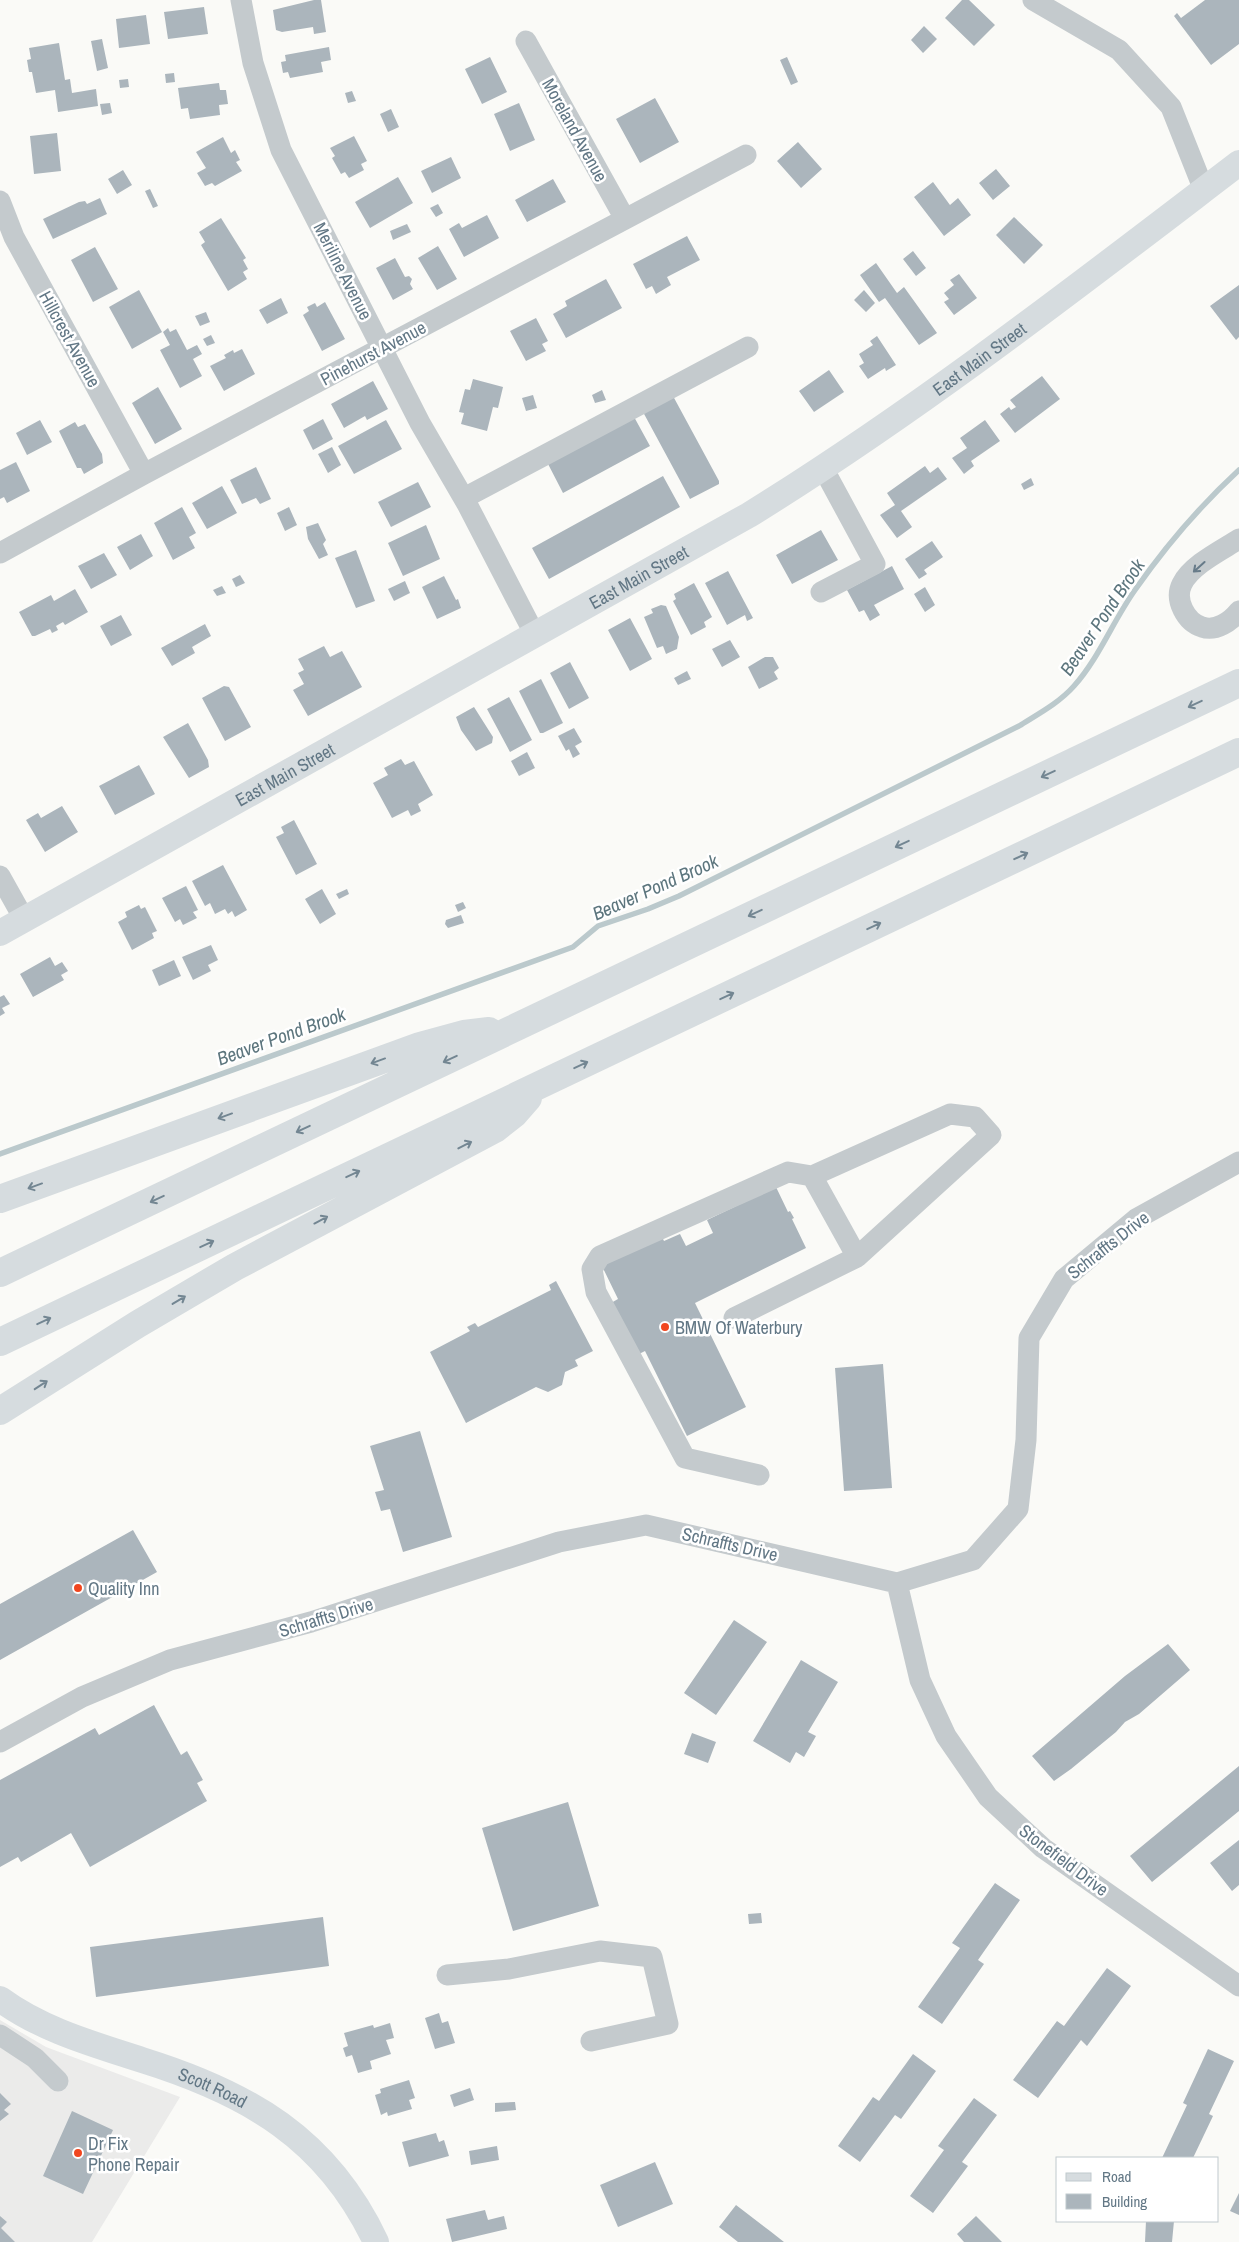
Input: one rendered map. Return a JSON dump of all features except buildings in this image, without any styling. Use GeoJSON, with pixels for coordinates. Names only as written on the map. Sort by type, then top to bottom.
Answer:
{"type":"FeatureCollection","features":[{"type":"Feature","properties":{"kind":"highway"},"geometry":{"type":"LineString","coordinates":[[0,1273],[1239,683]]}},
{"type":"Feature","properties":{"kind":"highway"},"geometry":{"type":"LineString","coordinates":[[0,1342],[1239,752]]}},
{"type":"Feature","properties":{"kind":"highway"},"geometry":{"type":"LineString","coordinates":[[0,1200],[420,1046],[464,1034],[510,1030]]}},
{"type":"Feature","properties":{"kind":"highway"},"geometry":{"type":"LineString","coordinates":[[0,1412],[131,1329],[235,1267],[495,1130],[514,1114],[537,1086]]}},
{"type":"Feature","properties":{"kind":"main road","name":"East Main Street"},"geometry":{"type":"LineString","coordinates":[[0,932],[719,533],[824,468],[957,375],[1110,262],[1239,163]]}},
{"type":"Feature","properties":{"kind":"main road","name":"Scott Road"},"geometry":{"type":"LineString","coordinates":[[0,1999],[24,2014],[66,2035],[190,2076],[220,2088],[260,2109],[292,2133],[337,2177],[355,2202],[376,2242]]}},
{"type":"Feature","properties":{"kind":"street","name":"Meriline Avenue"},"geometry":{"type":"LineString","coordinates":[[241,0],[253,63],[281,150],[420,423],[464,498],[535,636]]}},
{"type":"Feature","properties":{"kind":"street"},"geometry":{"type":"LineString","coordinates":[[1034,0],[1119,50],[1171,107],[1204,190]]}},
{"type":"Feature","properties":{"kind":"street","name":"Moreland Avenue"},"geometry":{"type":"LineString","coordinates":[[526,41],[625,219]]}},
{"type":"Feature","properties":{"kind":"street","name":"Pinehurst Avenue"},"geometry":{"type":"LineString","coordinates":[[0,553],[144,474],[746,155]]}},
{"type":"Feature","properties":{"kind":"street","name":"Hillcrest Avenue"},"geometry":{"type":"LineString","coordinates":[[0,201],[7,241],[144,474]]}},
{"type":"Feature","properties":{"kind":"street"},"geometry":{"type":"LineString","coordinates":[[464,498],[748,347]]}},
{"type":"Feature","properties":{"kind":"street"},"geometry":{"type":"LineString","coordinates":[[820,592],[874,564],[824,468]]}},
{"type":"Feature","properties":{"kind":"street"},"geometry":{"type":"LineString","coordinates":[[1239,539],[1205,561],[1190,574],[1182,584],[1180,596],[1182,609],[1191,621],[1203,628],[1218,627],[1233,618],[1239,611]]}},
{"type":"Feature","properties":{"kind":"street"},"geometry":{"type":"LineString","coordinates":[[0,876],[24,919]]}},
{"type":"Feature","properties":{"kind":"street"},"geometry":{"type":"LineString","coordinates":[[734,1318],[857,1257],[991,1135],[975,1117],[950,1114],[812,1176],[788,1172],[600,1256],[592,1269],[596,1292],[684,1458],[759,1475]]}},
{"type":"Feature","properties":{"kind":"street","name":"Schraffts Drive"},"geometry":{"type":"LineString","coordinates":[[0,1742],[82,1697],[170,1660],[311,1622],[559,1542],[646,1525],[897,1583],[972,1560],[1018,1509],[1026,1440],[1028,1338],[1064,1279],[1136,1219],[1239,1162]]}},
{"type":"Feature","properties":{"kind":"street"},"geometry":{"type":"LineString","coordinates":[[812,1176],[857,1257]]}},
{"type":"Feature","properties":{"kind":"street","name":"Stonefield Drive"},"geometry":{"type":"LineString","coordinates":[[897,1583],[920,1680],[946,1736],[988,1797],[1043,1848],[1239,1986]]}},
{"type":"Feature","properties":{"kind":"street"},"geometry":{"type":"LineString","coordinates":[[447,1975],[509,1969],[600,1951],[652,1956],[668,2024],[591,2041]]}},
{"type":"Feature","properties":{"kind":"street"},"geometry":{"type":"LineString","coordinates":[[0,2035],[34,2058],[58,2081]]}},
{"type":"Feature","properties":{"kind":"shaded area"},"geometry":{"type":"Polygon","coordinates":[[[0,2020],[46,2047],[180,2097],[92,2242],[0,2242],[0,2020]]]}},
{"type":"Feature","properties":{"kind":"waterway","name":"Beaver Pond Brook"},"geometry":{"type":"LineString","coordinates":[[0,1154],[573,947],[598,926],[679,896],[1019,726],[1055,703],[1074,686],[1091,664],[1127,602],[1158,558],[1197,512],[1239,470]]}},
{"type":"Feature","properties":{"kind":"place","name":"BMW Of Waterbury"},"geometry":{"type":"Point","coordinates":[665,1327]}},
{"type":"Feature","properties":{"kind":"place","name":"Quality Inn"},"geometry":{"type":"Point","coordinates":[78,1588]}},
{"type":"Feature","properties":{"kind":"place","name":"Dr Fix Phone Repair"},"geometry":{"type":"Point","coordinates":[78,2153]}}]}
